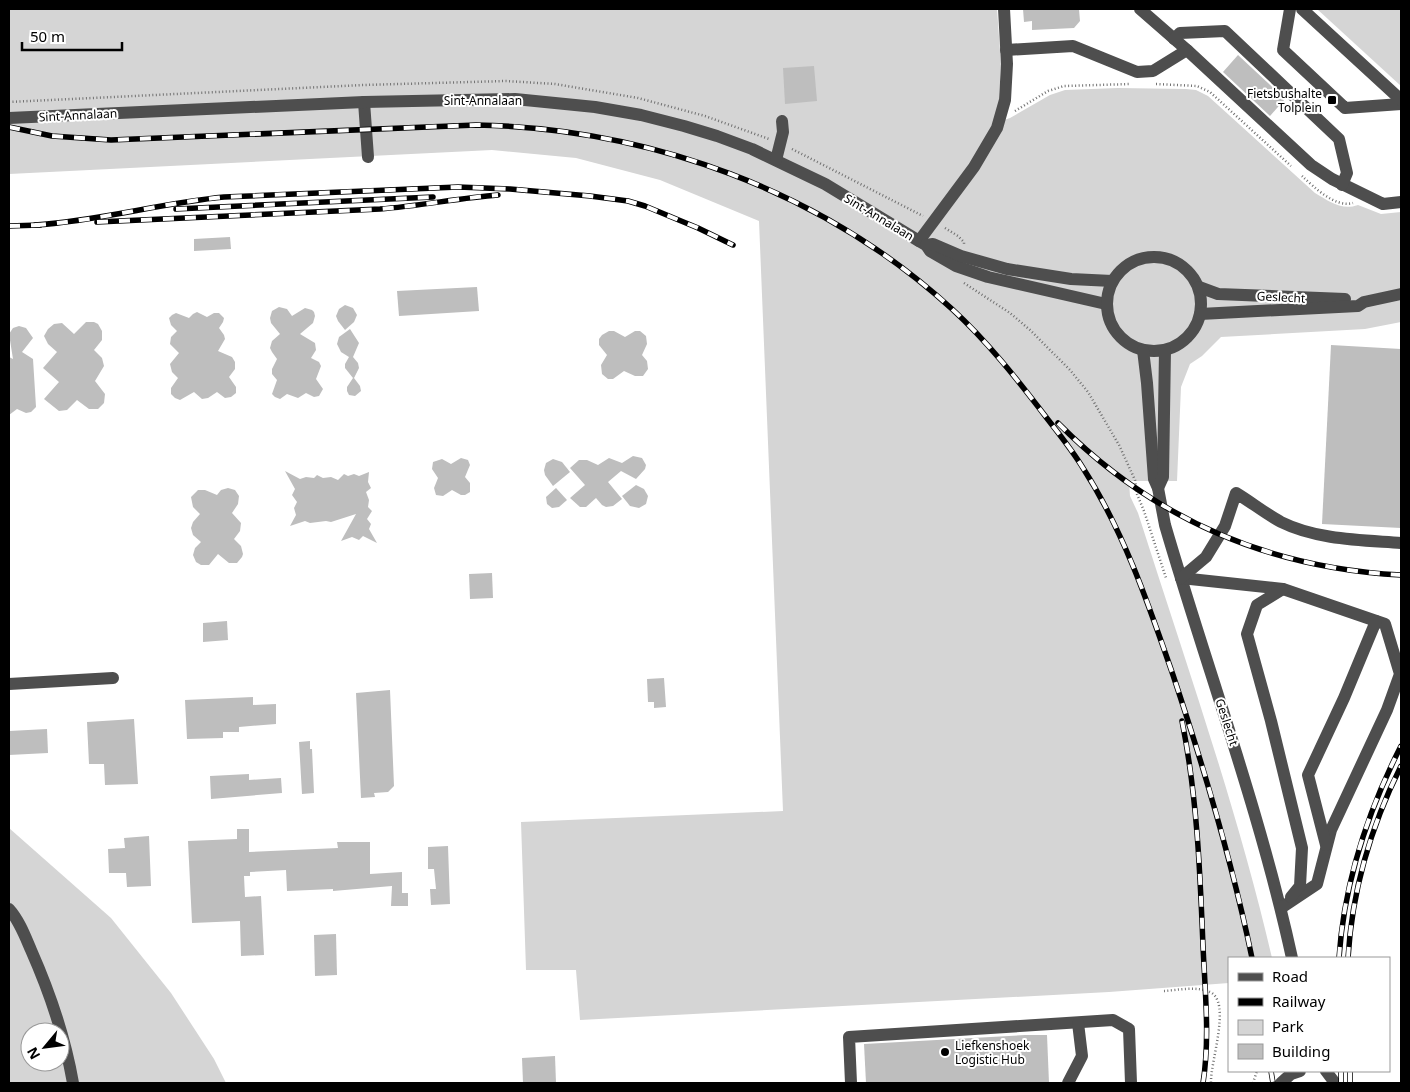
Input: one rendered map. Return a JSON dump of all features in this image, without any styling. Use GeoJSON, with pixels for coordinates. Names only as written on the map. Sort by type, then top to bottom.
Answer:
{"type":"FeatureCollection","features":[{"type":"Feature","properties":{"kind":"street"},"geometry":{"type":"LineString","coordinates":[[923,243],[934,221],[974,167],[997,128],[1005,100],[1007,64],[1004,9]]}},
{"type":"Feature","properties":{"kind":"street"},"geometry":{"type":"LineString","coordinates":[[1140,9],[1311,165],[1342,184],[1383,204],[1401,202]]}},
{"type":"Feature","properties":{"kind":"street"},"geometry":{"type":"LineString","coordinates":[[1290,9],[1283,50],[1345,108],[1401,102]]}},
{"type":"Feature","properties":{"kind":"street"},"geometry":{"type":"LineString","coordinates":[[1302,9],[1401,102]]}},
{"type":"Feature","properties":{"kind":"street"},"geometry":{"type":"LineString","coordinates":[[1174,39],[1180,33],[1225,31],[1339,139],[1347,173],[1342,184]]}},
{"type":"Feature","properties":{"kind":"street"},"geometry":{"type":"LineString","coordinates":[[1006,50],[1073,46],[1137,72],[1153,71],[1187,50]]}},
{"type":"Feature","properties":{"kind":"street","name":"Sint-Annalaan"},"geometry":{"type":"LineString","coordinates":[[9,118],[364,102],[515,98],[595,107],[641,115],[752,149],[825,184],[923,243],[930,252],[956,266],[988,277],[1106,304]]}},
{"type":"Feature","properties":{"kind":"street"},"geometry":{"type":"LineString","coordinates":[[364,102],[368,157]]}},
{"type":"Feature","properties":{"kind":"street"},"geometry":{"type":"LineString","coordinates":[[776,160],[782,132],[782,122]]}},
{"type":"Feature","properties":{"kind":"street","name":"Sint-Annalaan"},"geometry":{"type":"LineString","coordinates":[[923,243],[933,244],[960,256],[1007,269],[1071,279],[1112,281]]}},
{"type":"Feature","properties":{"kind":"street"},"geometry":{"type":"LineString","coordinates":[[1149,256],[1165,257],[1179,263],[1191,274],[1198,287],[1201,301],[1200,314],[1196,326],[1188,337],[1177,345],[1165,350],[1143,350],[1128,344],[1116,333],[1109,319],[1106,304],[1112,281],[1121,269],[1134,260],[1149,256]]}},
{"type":"Feature","properties":{"kind":"street","name":"Geslecht"},"geometry":{"type":"LineString","coordinates":[[1198,287],[1218,294],[1358,299],[1364,302]]}},
{"type":"Feature","properties":{"kind":"street","name":"Geslecht"},"geometry":{"type":"LineString","coordinates":[[1200,314],[1358,306],[1364,302],[1401,294]]}},
{"type":"Feature","properties":{"kind":"street","name":"Geslecht"},"geometry":{"type":"LineString","coordinates":[[1143,350],[1154,479],[1158,488],[1165,525],[1250,798],[1281,908],[1292,957]]}},
{"type":"Feature","properties":{"kind":"street","name":"Geslecht"},"geometry":{"type":"LineString","coordinates":[[1158,488],[1163,477],[1165,350]]}},
{"type":"Feature","properties":{"kind":"street"},"geometry":{"type":"LineString","coordinates":[[1181,578],[1206,557],[1225,526],[1236,493],[1282,522],[1311,533],[1352,540],[1401,543]]}},
{"type":"Feature","properties":{"kind":"street"},"geometry":{"type":"LineString","coordinates":[[1181,578],[1283,589],[1385,624],[1400,674],[1387,710],[1331,830],[1317,884],[1281,908]]}},
{"type":"Feature","properties":{"kind":"street"},"geometry":{"type":"LineString","coordinates":[[1281,908],[1300,886],[1302,848],[1274,730],[1247,634],[1257,605],[1283,589]]}},
{"type":"Feature","properties":{"kind":"street"},"geometry":{"type":"LineString","coordinates":[[1327,847],[1308,775],[1344,698],[1376,621]]}},
{"type":"Feature","properties":{"kind":"street"},"geometry":{"type":"LineString","coordinates":[[9,684],[113,678]]}},
{"type":"Feature","properties":{"kind":"street"},"geometry":{"type":"LineString","coordinates":[[9,909],[25,936],[51,998],[63,1037],[73,1083]]}},
{"type":"Feature","properties":{"kind":"street"},"geometry":{"type":"LineString","coordinates":[[851,1083],[849,1037],[1112,1020],[1129,1029],[1131,1083]]}},
{"type":"Feature","properties":{"kind":"street"},"geometry":{"type":"LineString","coordinates":[[1068,1083],[1082,1056],[1078,1022]]}},
{"type":"Feature","properties":{"kind":"street"},"geometry":{"type":"LineString","coordinates":[[1279,1083],[1297,1072]]}},
{"type":"Feature","properties":{"kind":"street"},"geometry":{"type":"LineString","coordinates":[[1327,1072],[1335,1083]]}},
{"type":"Feature","properties":{"kind":"path"},"geometry":{"type":"LineString","coordinates":[[9,102],[364,85],[506,81],[555,84],[638,98],[705,116],[780,143],[934,221],[958,236],[964,242],[960,256]]}},
{"type":"Feature","properties":{"kind":"path"},"geometry":{"type":"LineString","coordinates":[[1000,117],[1048,92],[1064,86],[1136,84]]}},
{"type":"Feature","properties":{"kind":"path"},"geometry":{"type":"LineString","coordinates":[[1154,84],[1197,86],[1210,92],[1317,190],[1337,201],[1349,204],[1356,202],[1363,195]]}},
{"type":"Feature","properties":{"kind":"path"},"geometry":{"type":"LineString","coordinates":[[963,283],[1010,312],[1070,370],[1088,392],[1120,445],[1135,480],[1137,494],[1169,586]]}},
{"type":"Feature","properties":{"kind":"path"},"geometry":{"type":"LineString","coordinates":[[1164,991],[1193,989],[1205,991],[1210,992],[1219,1001],[1220,1022],[1213,1058],[1211,1083]]}},
{"type":"Feature","properties":{"kind":"green space"},"geometry":{"type":"Polygon","coordinates":[[[9,9],[997,9],[1001,64],[999,98],[1001,121],[1010,118],[1050,95],[1065,90],[1118,88],[1196,90],[1208,96],[1315,193],[1325,199],[1346,207],[1358,205],[1381,214],[1401,212],[1401,322],[1365,329],[1221,337],[1202,356],[1190,364],[1181,387],[1177,481],[1129,481],[1130,496],[1138,513],[1227,790],[1272,957],[1228,957],[1228,983],[1109,992],[580,1020],[576,970],[526,970],[521,822],[783,811],[759,221],[660,180],[576,158],[492,150],[9,174],[9,9]]]}},
{"type":"Feature","properties":{"kind":"green space"},"geometry":{"type":"Polygon","coordinates":[[[1317,9],[1401,9],[1401,86],[1317,9]]]}},
{"type":"Feature","properties":{"kind":"green space"},"geometry":{"type":"Polygon","coordinates":[[[9,828],[111,918],[171,993],[214,1059],[226,1083],[9,1083],[9,828]]]}},
{"type":"Feature","properties":{"kind":"building"},"geometry":{"type":"Polygon","coordinates":[[[1023,9],[1079,9],[1080,21],[1074,28],[1032,30],[1032,21],[1024,22],[1023,9]]]}},
{"type":"Feature","properties":{"kind":"building"},"geometry":{"type":"Polygon","coordinates":[[[1238,55],[1285,99],[1270,116],[1223,72],[1238,55]]]}},
{"type":"Feature","properties":{"kind":"building"},"geometry":{"type":"Polygon","coordinates":[[[814,66],[817,101],[785,104],[783,68],[814,66]]]}},
{"type":"Feature","properties":{"kind":"building"},"geometry":{"type":"Polygon","coordinates":[[[230,237],[231,249],[194,251],[194,239],[230,237]]]}},
{"type":"Feature","properties":{"kind":"building"},"geometry":{"type":"Polygon","coordinates":[[[477,287],[479,311],[399,316],[397,291],[477,287]]]}},
{"type":"Feature","properties":{"kind":"building"},"geometry":{"type":"Polygon","coordinates":[[[345,305],[353,308],[357,315],[354,322],[345,330],[336,316],[339,309],[345,305]]]}},
{"type":"Feature","properties":{"kind":"building"},"geometry":{"type":"Polygon","coordinates":[[[279,307],[287,309],[292,316],[305,308],[314,312],[313,323],[300,334],[315,343],[316,350],[311,358],[319,362],[321,366],[316,379],[323,389],[319,396],[314,397],[306,393],[298,398],[287,394],[280,399],[272,394],[277,380],[272,374],[272,369],[277,359],[270,348],[272,341],[280,334],[271,323],[270,318],[272,311],[279,307]]]}},
{"type":"Feature","properties":{"kind":"building"},"geometry":{"type":"Polygon","coordinates":[[[197,312],[207,317],[214,313],[219,313],[224,318],[219,328],[225,339],[218,351],[232,357],[235,362],[235,369],[229,377],[236,387],[236,393],[231,397],[225,398],[217,392],[208,398],[202,399],[194,392],[180,400],[171,394],[171,388],[178,378],[172,372],[170,364],[179,353],[170,344],[171,337],[177,331],[171,325],[169,318],[176,313],[189,318],[197,312]]]}},
{"type":"Feature","properties":{"kind":"building"},"geometry":{"type":"Polygon","coordinates":[[[86,322],[98,324],[102,331],[102,340],[94,350],[102,358],[104,366],[95,381],[105,394],[104,403],[98,409],[89,409],[77,400],[67,410],[59,411],[44,399],[59,382],[43,368],[57,352],[48,344],[44,336],[54,324],[62,323],[74,334],[86,322]]]}},
{"type":"Feature","properties":{"kind":"building"},"geometry":{"type":"Polygon","coordinates":[[[19,326],[26,328],[33,338],[22,352],[33,359],[36,407],[31,412],[26,413],[17,409],[9,415],[9,357],[13,359],[9,334],[13,328],[19,326]]]}},
{"type":"Feature","properties":{"kind":"building"},"geometry":{"type":"Polygon","coordinates":[[[350,329],[359,343],[353,357],[358,363],[359,368],[354,378],[361,391],[355,396],[349,395],[347,391],[347,387],[353,378],[345,368],[349,357],[341,352],[337,344],[339,337],[350,329]]]}},
{"type":"Feature","properties":{"kind":"building"},"geometry":{"type":"Polygon","coordinates":[[[609,331],[614,331],[625,337],[635,331],[640,331],[646,336],[647,344],[642,355],[647,361],[648,369],[643,376],[635,376],[624,371],[613,379],[608,379],[602,374],[601,365],[607,355],[599,345],[599,339],[609,331]]]}},
{"type":"Feature","properties":{"kind":"building"},"geometry":{"type":"Polygon","coordinates":[[[1331,345],[1401,349],[1401,528],[1322,524],[1331,345]]]}},
{"type":"Feature","properties":{"kind":"building"},"geometry":{"type":"Polygon","coordinates":[[[633,456],[642,458],[646,465],[645,469],[636,479],[621,471],[608,482],[622,499],[613,506],[606,507],[596,498],[586,507],[580,507],[570,498],[585,485],[570,468],[579,460],[587,460],[598,465],[609,458],[622,463],[633,456]]]}},
{"type":"Feature","properties":{"kind":"building"},"geometry":{"type":"Polygon","coordinates":[[[461,458],[468,460],[470,465],[465,477],[470,483],[470,492],[461,495],[452,490],[443,496],[436,495],[434,488],[438,478],[432,469],[433,462],[442,459],[451,464],[461,458]]]}},
{"type":"Feature","properties":{"kind":"building"},"geometry":{"type":"Polygon","coordinates":[[[553,459],[562,462],[570,472],[553,486],[545,475],[544,470],[546,463],[553,459]]]}},
{"type":"Feature","properties":{"kind":"building"},"geometry":{"type":"Polygon","coordinates":[[[285,471],[300,479],[306,477],[314,478],[317,475],[323,478],[331,477],[338,480],[344,474],[359,476],[369,472],[368,482],[371,488],[366,492],[369,500],[368,507],[372,511],[367,519],[371,524],[369,529],[377,543],[363,536],[359,540],[352,537],[341,541],[356,514],[331,522],[310,523],[305,521],[290,526],[296,515],[294,508],[297,502],[292,495],[295,489],[285,471]]]}},
{"type":"Feature","properties":{"kind":"building"},"geometry":{"type":"Polygon","coordinates":[[[636,485],[644,489],[648,496],[646,504],[639,508],[630,506],[622,496],[636,485]]]}},
{"type":"Feature","properties":{"kind":"building"},"geometry":{"type":"Polygon","coordinates":[[[228,488],[235,490],[239,496],[238,504],[232,513],[241,523],[240,531],[234,539],[241,546],[242,557],[237,563],[229,563],[218,554],[209,565],[201,565],[196,562],[193,555],[195,548],[201,542],[193,535],[191,528],[193,522],[200,514],[193,507],[191,497],[198,490],[205,490],[217,495],[221,490],[228,488]]]}},
{"type":"Feature","properties":{"kind":"building"},"geometry":{"type":"Polygon","coordinates":[[[556,488],[567,500],[559,507],[552,508],[547,504],[546,497],[556,488]]]}},
{"type":"Feature","properties":{"kind":"building"},"geometry":{"type":"Polygon","coordinates":[[[492,573],[493,598],[470,599],[469,574],[492,573]]]}},
{"type":"Feature","properties":{"kind":"building"},"geometry":{"type":"Polygon","coordinates":[[[227,621],[228,640],[203,642],[203,623],[227,621]]]}},
{"type":"Feature","properties":{"kind":"building"},"geometry":{"type":"Polygon","coordinates":[[[664,678],[666,707],[654,708],[654,702],[648,702],[647,679],[664,678]]]}},
{"type":"Feature","properties":{"kind":"building"},"geometry":{"type":"Polygon","coordinates":[[[390,690],[394,786],[388,792],[374,793],[375,797],[361,798],[356,693],[390,690]]]}},
{"type":"Feature","properties":{"kind":"building"},"geometry":{"type":"Polygon","coordinates":[[[253,697],[253,705],[276,704],[276,724],[239,727],[239,732],[223,732],[223,738],[187,739],[185,700],[253,697]]]}},
{"type":"Feature","properties":{"kind":"building"},"geometry":{"type":"Polygon","coordinates":[[[134,719],[138,784],[105,785],[104,764],[89,764],[87,722],[134,719]]]}},
{"type":"Feature","properties":{"kind":"building"},"geometry":{"type":"Polygon","coordinates":[[[47,729],[48,753],[9,755],[9,731],[47,729]]]}},
{"type":"Feature","properties":{"kind":"building"},"geometry":{"type":"Polygon","coordinates":[[[310,741],[314,793],[302,794],[299,742],[310,741]]]}},
{"type":"Feature","properties":{"kind":"building"},"geometry":{"type":"Polygon","coordinates":[[[249,774],[249,780],[281,778],[282,793],[211,799],[210,776],[249,774]]]}},
{"type":"Feature","properties":{"kind":"building"},"geometry":{"type":"Polygon","coordinates":[[[237,829],[249,829],[249,852],[338,848],[337,842],[370,842],[370,874],[402,872],[402,893],[408,893],[408,906],[391,906],[392,886],[333,891],[333,889],[287,891],[286,870],[250,872],[250,876],[244,876],[245,897],[261,896],[264,955],[241,956],[240,921],[192,923],[188,841],[237,839],[237,829]]]}},
{"type":"Feature","properties":{"kind":"building"},"geometry":{"type":"Polygon","coordinates":[[[149,836],[151,886],[127,887],[126,873],[109,873],[108,849],[125,848],[124,838],[149,836]]]}},
{"type":"Feature","properties":{"kind":"building"},"geometry":{"type":"Polygon","coordinates":[[[448,846],[450,904],[431,905],[430,889],[436,889],[434,869],[428,869],[428,847],[448,846]]]}},
{"type":"Feature","properties":{"kind":"building"},"geometry":{"type":"Polygon","coordinates":[[[336,934],[337,975],[315,976],[314,935],[336,934]]]}},
{"type":"Feature","properties":{"kind":"building","name":"Liefkenshoek Logistic Hub"},"geometry":{"type":"Polygon","coordinates":[[[1047,1035],[1049,1083],[866,1083],[864,1044],[1047,1035]]]}},
{"type":"Feature","properties":{"kind":"building"},"geometry":{"type":"Polygon","coordinates":[[[555,1056],[556,1083],[523,1083],[522,1058],[555,1056]]]}},
{"type":"Feature","properties":{"kind":"railway"},"geometry":{"type":"LineString","coordinates":[[9,127],[52,136],[111,140],[476,125],[541,129],[605,138],[669,153],[730,174],[790,200],[848,231],[902,267],[952,309],[1013,375],[1079,461],[1111,517],[1134,568],[1154,621],[1196,745],[1236,886],[1252,957]]}},
{"type":"Feature","properties":{"kind":"railway"},"geometry":{"type":"LineString","coordinates":[[35,225],[82,220],[177,203],[224,197],[458,187],[510,189],[628,201],[698,228],[733,245]]}},
{"type":"Feature","properties":{"kind":"railway"},"geometry":{"type":"LineString","coordinates":[[97,222],[380,209],[498,195]]}},
{"type":"Feature","properties":{"kind":"railway"},"geometry":{"type":"LineString","coordinates":[[176,209],[433,197]]}},
{"type":"Feature","properties":{"kind":"railway"},"geometry":{"type":"LineString","coordinates":[[9,226],[40,225]]}},
{"type":"Feature","properties":{"kind":"railway"},"geometry":{"type":"LineString","coordinates":[[1058,423],[1094,457],[1133,486],[1173,511],[1215,532],[1259,549],[1305,562],[1352,570],[1401,575]]}},
{"type":"Feature","properties":{"kind":"railway"},"geometry":{"type":"LineString","coordinates":[[1182,721],[1191,777],[1199,861],[1206,1015],[1203,1083]]}},
{"type":"Feature","properties":{"kind":"railway"},"geometry":{"type":"LineString","coordinates":[[1339,957],[1346,903],[1359,849],[1378,797],[1401,746]]}},
{"type":"Feature","properties":{"kind":"railway"},"geometry":{"type":"LineString","coordinates":[[1348,957],[1354,908],[1365,859],[1372,835],[1401,766]]}},
{"type":"Feature","properties":{"kind":"railway"},"geometry":{"type":"LineString","coordinates":[[1271,1072],[1273,1083]]}},
{"type":"Feature","properties":{"kind":"railway"},"geometry":{"type":"LineString","coordinates":[[1341,1072],[1341,1083]]}},
{"type":"Feature","properties":{"kind":"railway"},"geometry":{"type":"LineString","coordinates":[[1350,1072],[1350,1083]]}},
{"type":"Feature","properties":{"kind":"place","name":"Fietsbushalte Tolplein"},"geometry":{"type":"Point","coordinates":[1332,100]}},
{"type":"Feature","properties":{"kind":"place","name":"Liefkenshoek Logistic Hub"},"geometry":{"type":"Point","coordinates":[945,1052]}}]}
